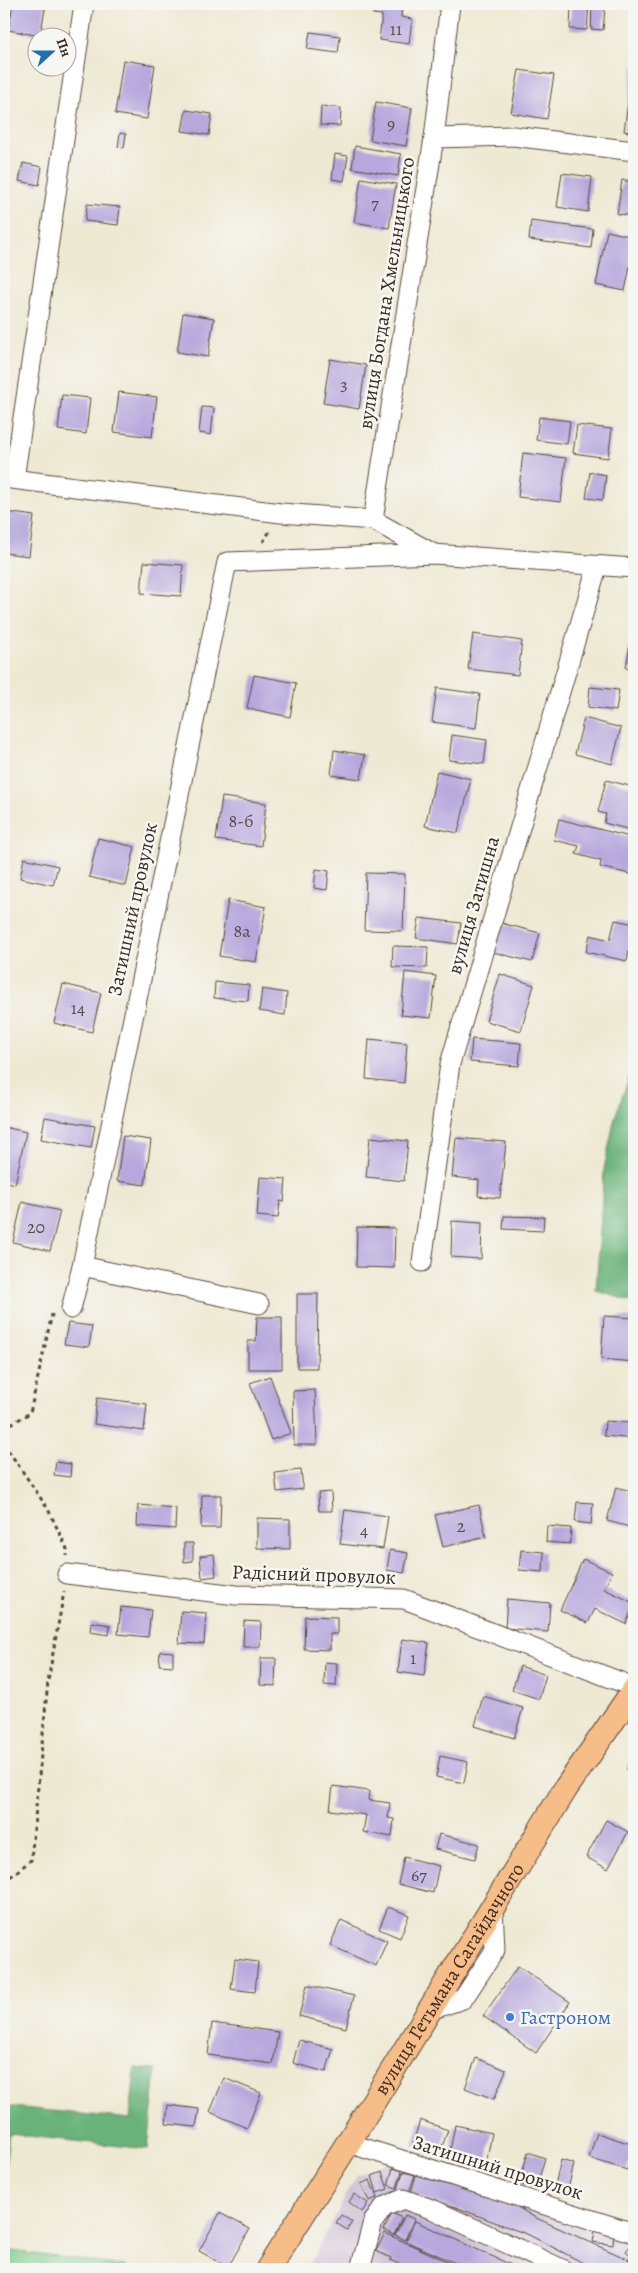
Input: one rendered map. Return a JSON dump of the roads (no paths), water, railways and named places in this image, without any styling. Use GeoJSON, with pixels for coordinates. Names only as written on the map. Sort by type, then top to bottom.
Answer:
{"type":"FeatureCollection","features":[{"type":"Feature","properties":{"kind":"main road","name":"вулиця Гетьмана Сагайдачного"},"geometry":{"type":"LineString","coordinates":[[268,2269],[348,2144],[566,1788],[634,1688]]}},
{"type":"Feature","properties":{"kind":"street"},"geometry":{"type":"LineString","coordinates":[[84,4],[9,478],[280,514],[372,520],[433,554],[597,567],[634,568]]}},
{"type":"Feature","properties":{"kind":"street","name":"вулиця Богдана Хмельницького"},"geometry":{"type":"LineString","coordinates":[[372,520],[434,138],[450,4]]}},
{"type":"Feature","properties":{"kind":"street"},"geometry":{"type":"LineString","coordinates":[[434,138],[513,136],[634,151]]}},
{"type":"Feature","properties":{"kind":"street","name":"Затишний провулок"},"geometry":{"type":"LineString","coordinates":[[82,1266],[227,562],[433,554]]}},
{"type":"Feature","properties":{"kind":"street","name":"вулиця Затишна"},"geometry":{"type":"LineString","coordinates":[[422,1262],[450,1064],[597,567]]}},
{"type":"Feature","properties":{"kind":"street"},"geometry":{"type":"LineString","coordinates":[[71,1309],[82,1266],[259,1304]]}},
{"type":"Feature","properties":{"kind":"street","name":"Радісний провулок"},"geometry":{"type":"LineString","coordinates":[[67,1574],[236,1595],[404,1599],[634,1688]]}},
{"type":"Feature","properties":{"kind":"street","name":"Затишний провулок"},"geometry":{"type":"LineString","coordinates":[[348,2144],[634,2233]]}},
{"type":"Feature","properties":{"kind":"street"},"geometry":{"type":"LineString","coordinates":[[365,2268],[373,2222],[384,2207],[404,2199],[434,2210],[562,2269]]}},
{"type":"Feature","properties":{"kind":"place","name":"Гастроном"},"geometry":{"type":"Point","coordinates":[510,2017]}}]}
